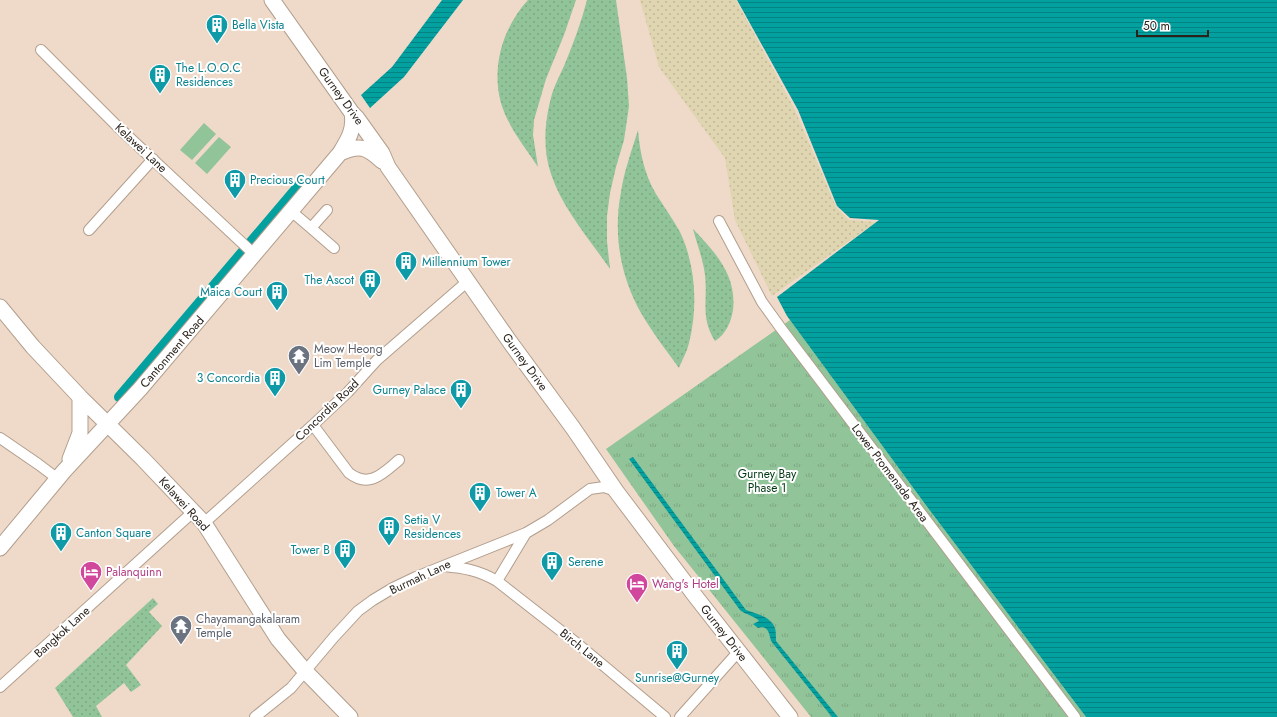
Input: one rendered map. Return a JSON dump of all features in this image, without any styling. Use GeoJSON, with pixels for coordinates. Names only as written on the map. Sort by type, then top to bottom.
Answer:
{"type":"FeatureCollection","features":[{"type":"Feature","properties":{"kind":"main road","name":"Gurney Drive"},"geometry":{"type":"LineString","coordinates":[[272,0],[382,153],[388,167],[616,490],[696,597],[790,717]]}},
{"type":"Feature","properties":{"kind":"main road","name":"Cantonment Road"},"geometry":{"type":"LineString","coordinates":[[0,548],[61,475],[140,389],[248,249],[291,211],[340,153],[352,129],[352,113]]}},
{"type":"Feature","properties":{"kind":"main road"},"geometry":{"type":"LineString","coordinates":[[340,153],[355,147],[362,148],[372,152],[388,167]]}},
{"type":"Feature","properties":{"kind":"main road","name":"Kelawei Road"},"geometry":{"type":"LineString","coordinates":[[0,307],[33,347],[80,397],[194,511],[204,523],[278,639],[305,671],[350,717]]}},
{"type":"Feature","properties":{"kind":"main road"},"geometry":{"type":"LineString","coordinates":[[61,475],[76,447],[80,433],[80,397]]}},
{"type":"Feature","properties":{"kind":"street","name":"Kelawei Lane"},"geometry":{"type":"LineString","coordinates":[[41,50],[152,159],[248,249]]}},
{"type":"Feature","properties":{"kind":"street"},"geometry":{"type":"LineString","coordinates":[[89,230],[152,159]]}},
{"type":"Feature","properties":{"kind":"street"},"geometry":{"type":"LineString","coordinates":[[311,228],[327,210]]}},
{"type":"Feature","properties":{"kind":"street"},"geometry":{"type":"LineString","coordinates":[[291,211],[334,248]]}},
{"type":"Feature","properties":{"kind":"street","name":"Lower Promenade Area"},"geometry":{"type":"LineString","coordinates":[[719,221],[762,302],[1075,717]]}},
{"type":"Feature","properties":{"kind":"street","name":"Concordia Road"},"geometry":{"type":"LineString","coordinates":[[204,523],[313,425],[348,392],[377,360],[468,281]]}},
{"type":"Feature","properties":{"kind":"street"},"geometry":{"type":"LineString","coordinates":[[313,425],[349,473],[356,478],[362,480],[377,477],[400,460]]}},
{"type":"Feature","properties":{"kind":"street"},"geometry":{"type":"LineString","coordinates":[[0,438],[38,464],[61,475]]}},
{"type":"Feature","properties":{"kind":"street","name":"Burmah Lane"},"geometry":{"type":"LineString","coordinates":[[255,717],[291,688],[358,611],[393,588],[442,566],[526,533],[548,520],[590,489],[604,487],[616,490]]}},
{"type":"Feature","properties":{"kind":"street","name":"Bangkok Lane"},"geometry":{"type":"LineString","coordinates":[[0,687],[194,511]]}},
{"type":"Feature","properties":{"kind":"street"},"geometry":{"type":"LineString","coordinates":[[497,581],[526,533]]}},
{"type":"Feature","properties":{"kind":"street","name":"Birch Lane"},"geometry":{"type":"LineString","coordinates":[[442,566],[466,568],[497,581],[579,645],[665,717]]}},
{"type":"Feature","properties":{"kind":"street"},"geometry":{"type":"LineString","coordinates":[[680,717],[739,651]]}},
{"type":"Feature","properties":{"kind":"green space"},"geometry":{"type":"Polygon","coordinates":[[[528,0],[576,0],[564,35],[546,79],[534,120],[533,135],[538,167],[517,136],[504,112],[498,89],[497,76],[501,48],[506,35],[512,22],[528,0]]]}},
{"type":"Feature","properties":{"kind":"green space"},"geometry":{"type":"Polygon","coordinates":[[[587,0],[616,0],[627,78],[629,106],[624,140],[610,193],[607,216],[607,241],[610,269],[577,223],[562,199],[551,174],[546,154],[546,123],[552,94],[574,42],[587,0]]]}},
{"type":"Feature","properties":{"kind":"green space"},"geometry":{"type":"Polygon","coordinates":[[[204,123],[216,134],[192,160],[180,150],[204,123]]]}},
{"type":"Feature","properties":{"kind":"green space"},"geometry":{"type":"Polygon","coordinates":[[[638,130],[641,155],[648,178],[656,194],[680,232],[692,273],[694,287],[694,315],[688,346],[679,368],[654,334],[641,313],[628,284],[620,254],[618,223],[622,184],[638,130]]]}},
{"type":"Feature","properties":{"kind":"green space"},"geometry":{"type":"Polygon","coordinates":[[[219,137],[231,147],[207,174],[195,163],[219,137]]]}},
{"type":"Feature","properties":{"kind":"green space"},"geometry":{"type":"Polygon","coordinates":[[[693,229],[709,246],[723,265],[732,286],[733,310],[731,319],[725,331],[715,341],[710,332],[706,316],[705,275],[693,229]]]}},
{"type":"Feature","properties":{"kind":"green space","name":"Gurney Bay Phase 1"},"geometry":{"type":"Polygon","coordinates":[[[790,320],[928,508],[1086,717],[811,717],[674,546],[606,449],[790,320]]]}},
{"type":"Feature","properties":{"kind":"green space"},"geometry":{"type":"Polygon","coordinates":[[[153,598],[158,604],[149,612],[162,626],[126,665],[141,685],[131,692],[124,683],[96,706],[102,717],[73,717],[55,688],[153,598]]]}},
{"type":"Feature","properties":{"kind":"sand"},"geometry":{"type":"Polygon","coordinates":[[[640,0],[736,0],[795,110],[836,207],[849,220],[876,222],[772,296],[735,220],[725,158],[659,67],[640,0]]]}},
{"type":"Feature","properties":{"kind":"water"},"geometry":{"type":"Polygon","coordinates":[[[442,0],[463,0],[404,77],[370,108],[361,95],[392,67],[442,0]]]}},
{"type":"Feature","properties":{"kind":"water"},"geometry":{"type":"Polygon","coordinates":[[[737,0],[1277,0],[1277,717],[1086,717],[928,508],[787,316],[777,297],[879,220],[850,218],[837,206],[798,110],[737,0]]]}},
{"type":"Feature","properties":{"kind":"water"},"geometry":{"type":"Polygon","coordinates":[[[633,457],[746,610],[766,618],[773,624],[776,641],[838,717],[832,717],[771,641],[768,630],[761,627],[758,628],[753,624],[759,621],[740,610],[629,459],[633,457]]]}},
{"type":"Feature","properties":{"kind":"waterway"},"geometry":{"type":"LineString","coordinates":[[119,397],[300,184]]}},
{"type":"Feature","properties":{"kind":"place","name":"Bella Vista"},"geometry":{"type":"Point","coordinates":[217,44]}},
{"type":"Feature","properties":{"kind":"place","name":"The L.O.O.C Residences"},"geometry":{"type":"Point","coordinates":[160,94]}},
{"type":"Feature","properties":{"kind":"place","name":"Precious Court"},"geometry":{"type":"Point","coordinates":[235,200]}},
{"type":"Feature","properties":{"kind":"place","name":"Millennium Tower"},"geometry":{"type":"Point","coordinates":[406,282]}},
{"type":"Feature","properties":{"kind":"place","name":"The Ascot"},"geometry":{"type":"Point","coordinates":[370,300]}},
{"type":"Feature","properties":{"kind":"place","name":"Maica Court"},"geometry":{"type":"Point","coordinates":[277,312]}},
{"type":"Feature","properties":{"kind":"place","name":"Meow Heong Lim Temple"},"geometry":{"type":"Point","coordinates":[299,376]}},
{"type":"Feature","properties":{"kind":"place","name":"3 Concordia"},"geometry":{"type":"Point","coordinates":[275,398]}},
{"type":"Feature","properties":{"kind":"place","name":"Gurney Palace"},"geometry":{"type":"Point","coordinates":[461,410]}},
{"type":"Feature","properties":{"kind":"place","name":"Tower A"},"geometry":{"type":"Point","coordinates":[480,512]}},
{"type":"Feature","properties":{"kind":"place","name":"Setia V Residences"},"geometry":{"type":"Point","coordinates":[389,546]}},
{"type":"Feature","properties":{"kind":"place","name":"Canton Square"},"geometry":{"type":"Point","coordinates":[61,552]}},
{"type":"Feature","properties":{"kind":"place","name":"Tower B"},"geometry":{"type":"Point","coordinates":[345,570]}},
{"type":"Feature","properties":{"kind":"place","name":"Serene"},"geometry":{"type":"Point","coordinates":[552,582]}},
{"type":"Feature","properties":{"kind":"place","name":"Palanquinn"},"geometry":{"type":"Point","coordinates":[91,592]}},
{"type":"Feature","properties":{"kind":"place","name":"Wang's Hotel"},"geometry":{"type":"Point","coordinates":[637,604]}},
{"type":"Feature","properties":{"kind":"place","name":"Chayamangakalaram Temple"},"geometry":{"type":"Point","coordinates":[181,646]}},
{"type":"Feature","properties":{"kind":"place","name":"Sunrise@Gurney"},"geometry":{"type":"Point","coordinates":[677,670]}}]}
